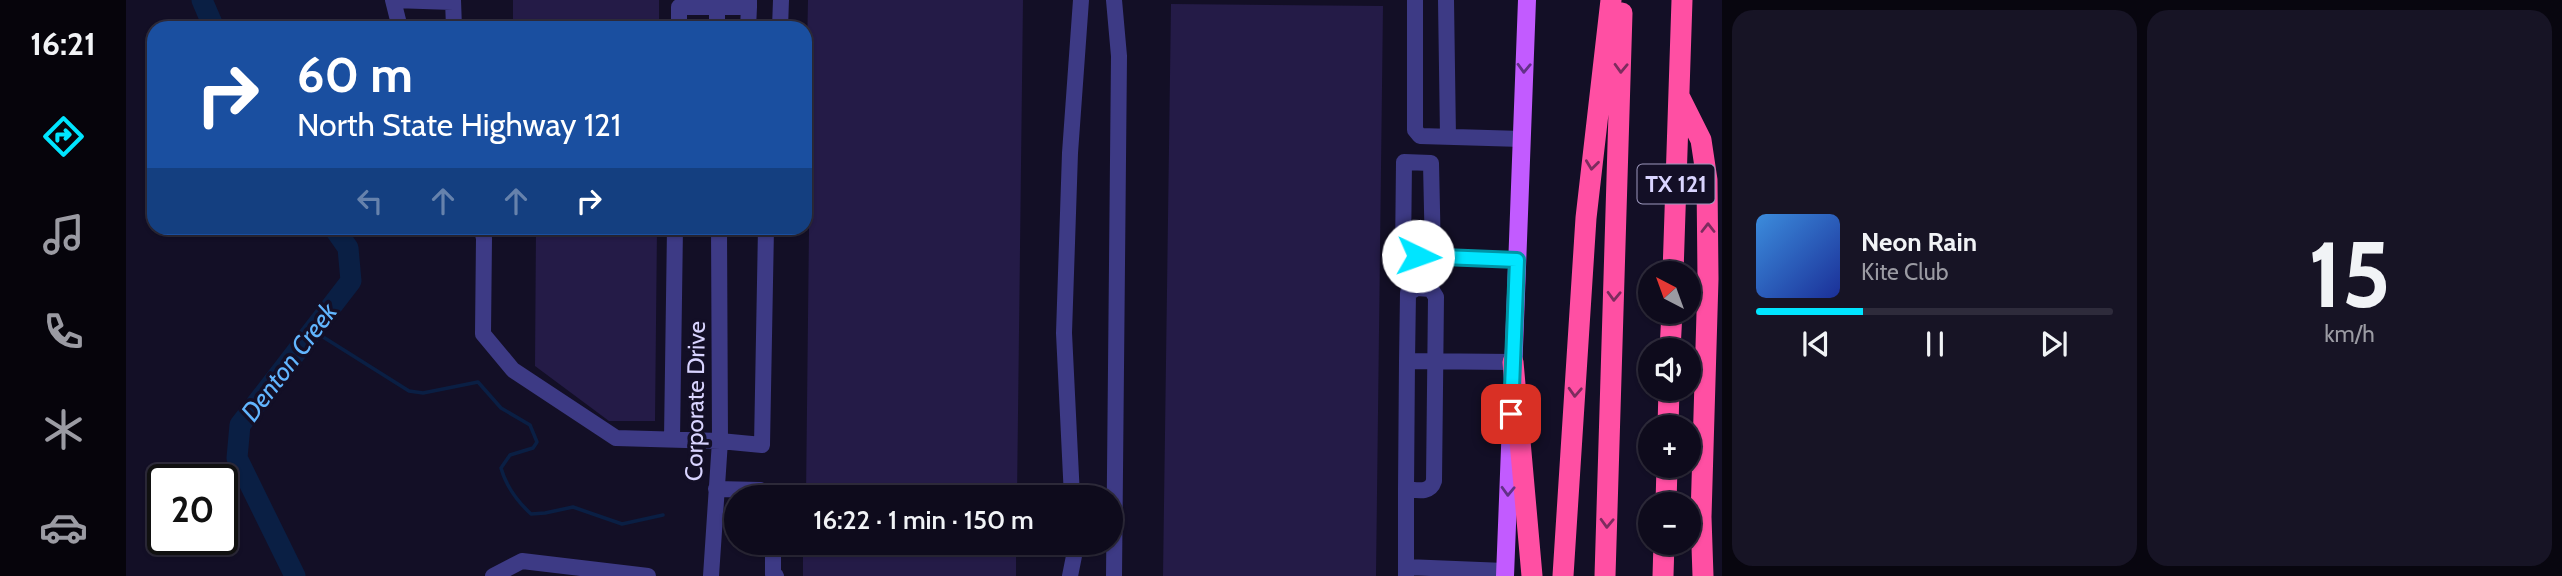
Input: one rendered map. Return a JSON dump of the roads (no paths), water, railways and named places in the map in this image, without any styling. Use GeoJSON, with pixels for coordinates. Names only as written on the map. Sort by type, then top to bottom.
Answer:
{"type":"FeatureCollection","features":[{"type":"Feature","properties":{"kind":"highway"},"geometry":{"type":"LineString","coordinates":[[1563,576],[1586,218],[1611,0]]}},
{"type":"Feature","properties":{"kind":"highway","name":"TX 121"},"geometry":{"type":"LineString","coordinates":[[1605,576],[1623,0]]}},
{"type":"Feature","properties":{"kind":"highway","name":"TX 121"},"geometry":{"type":"LineString","coordinates":[[1673,261],[1681,1]]}},
{"type":"Feature","properties":{"kind":"highway"},"geometry":{"type":"LineString","coordinates":[[1679,96],[1701,140],[1707,180],[1703,576]]}},
{"type":"Feature","properties":{"kind":"highway"},"geometry":{"type":"LineString","coordinates":[[1513,362],[1532,576]]}},
{"type":"Feature","properties":{"kind":"highway"},"geometry":{"type":"LineString","coordinates":[[1663,576],[1664,555]]}},
{"type":"Feature","properties":{"kind":"main road"},"geometry":{"type":"LineString","coordinates":[[1505,573],[1527,1]]}},
{"type":"Feature","properties":{"kind":"street"},"geometry":{"type":"LineString","coordinates":[[780,21],[781,0]]}},
{"type":"Feature","properties":{"kind":"street"},"geometry":{"type":"LineString","coordinates":[[1071,485],[1064,333],[1070,153],[1081,0]]}},
{"type":"Feature","properties":{"kind":"street"},"geometry":{"type":"LineString","coordinates":[[1114,0],[1119,56],[1114,576]]}},
{"type":"Feature","properties":{"kind":"street"},"geometry":{"type":"LineString","coordinates":[[1415,0],[1415,130],[1420,136],[1521,139]]}},
{"type":"Feature","properties":{"kind":"street"},"geometry":{"type":"LineString","coordinates":[[1446,0],[1448,137]]}},
{"type":"Feature","properties":{"kind":"street"},"geometry":{"type":"LineString","coordinates":[[398,21],[393,1],[453,1],[454,21]]}},
{"type":"Feature","properties":{"kind":"street"},"geometry":{"type":"LineString","coordinates":[[679,21],[679,7],[749,4]]}},
{"type":"Feature","properties":{"kind":"street"},"geometry":{"type":"LineString","coordinates":[[1433,256],[1431,163],[1404,162],[1403,255],[1517,260]]}},
{"type":"Feature","properties":{"kind":"street"},"geometry":{"type":"LineString","coordinates":[[483,235],[483,334],[513,370],[616,438],[762,445],[765,235]]}},
{"type":"Feature","properties":{"kind":"street"},"geometry":{"type":"LineString","coordinates":[[671,439],[675,235]]}},
{"type":"Feature","properties":{"kind":"street","name":"Corporate Drive"},"geometry":{"type":"LineString","coordinates":[[711,576],[720,441],[719,235]]}},
{"type":"Feature","properties":{"kind":"street"},"geometry":{"type":"LineString","coordinates":[[1406,489],[1428,490],[1434,481],[1436,297],[1431,289],[1417,288],[1408,293],[1406,489],[1406,572],[1505,573]]}},
{"type":"Feature","properties":{"kind":"street"},"geometry":{"type":"LineString","coordinates":[[1407,361],[1513,362]]}},
{"type":"Feature","properties":{"kind":"street"},"geometry":{"type":"LineString","coordinates":[[716,489],[724,489]]}},
{"type":"Feature","properties":{"kind":"street"},"geometry":{"type":"LineString","coordinates":[[774,555],[773,574],[776,576]]}},
{"type":"Feature","properties":{"kind":"street"},"geometry":{"type":"LineString","coordinates":[[1070,576],[1074,555]]}},
{"type":"Feature","properties":{"kind":"street"},"geometry":{"type":"LineString","coordinates":[[493,576],[522,561],[648,576]]}},
{"type":"Feature","properties":{"kind":"waterway","name":"Denton Creek"},"geometry":{"type":"LineString","coordinates":[[202,0],[211,21]]}},
{"type":"Feature","properties":{"kind":"waterway","name":"Denton Creek"},"geometry":{"type":"LineString","coordinates":[[295,576],[237,458],[240,425],[351,281],[348,248],[339,235]]}},
{"type":"Feature","properties":{"kind":"waterway"},"geometry":{"type":"LineString","coordinates":[[312,330],[409,391],[423,393],[478,382],[501,408],[530,425],[537,442],[533,448],[510,455],[501,468],[513,493],[531,514],[573,507],[622,524],[663,515]]}}]}
